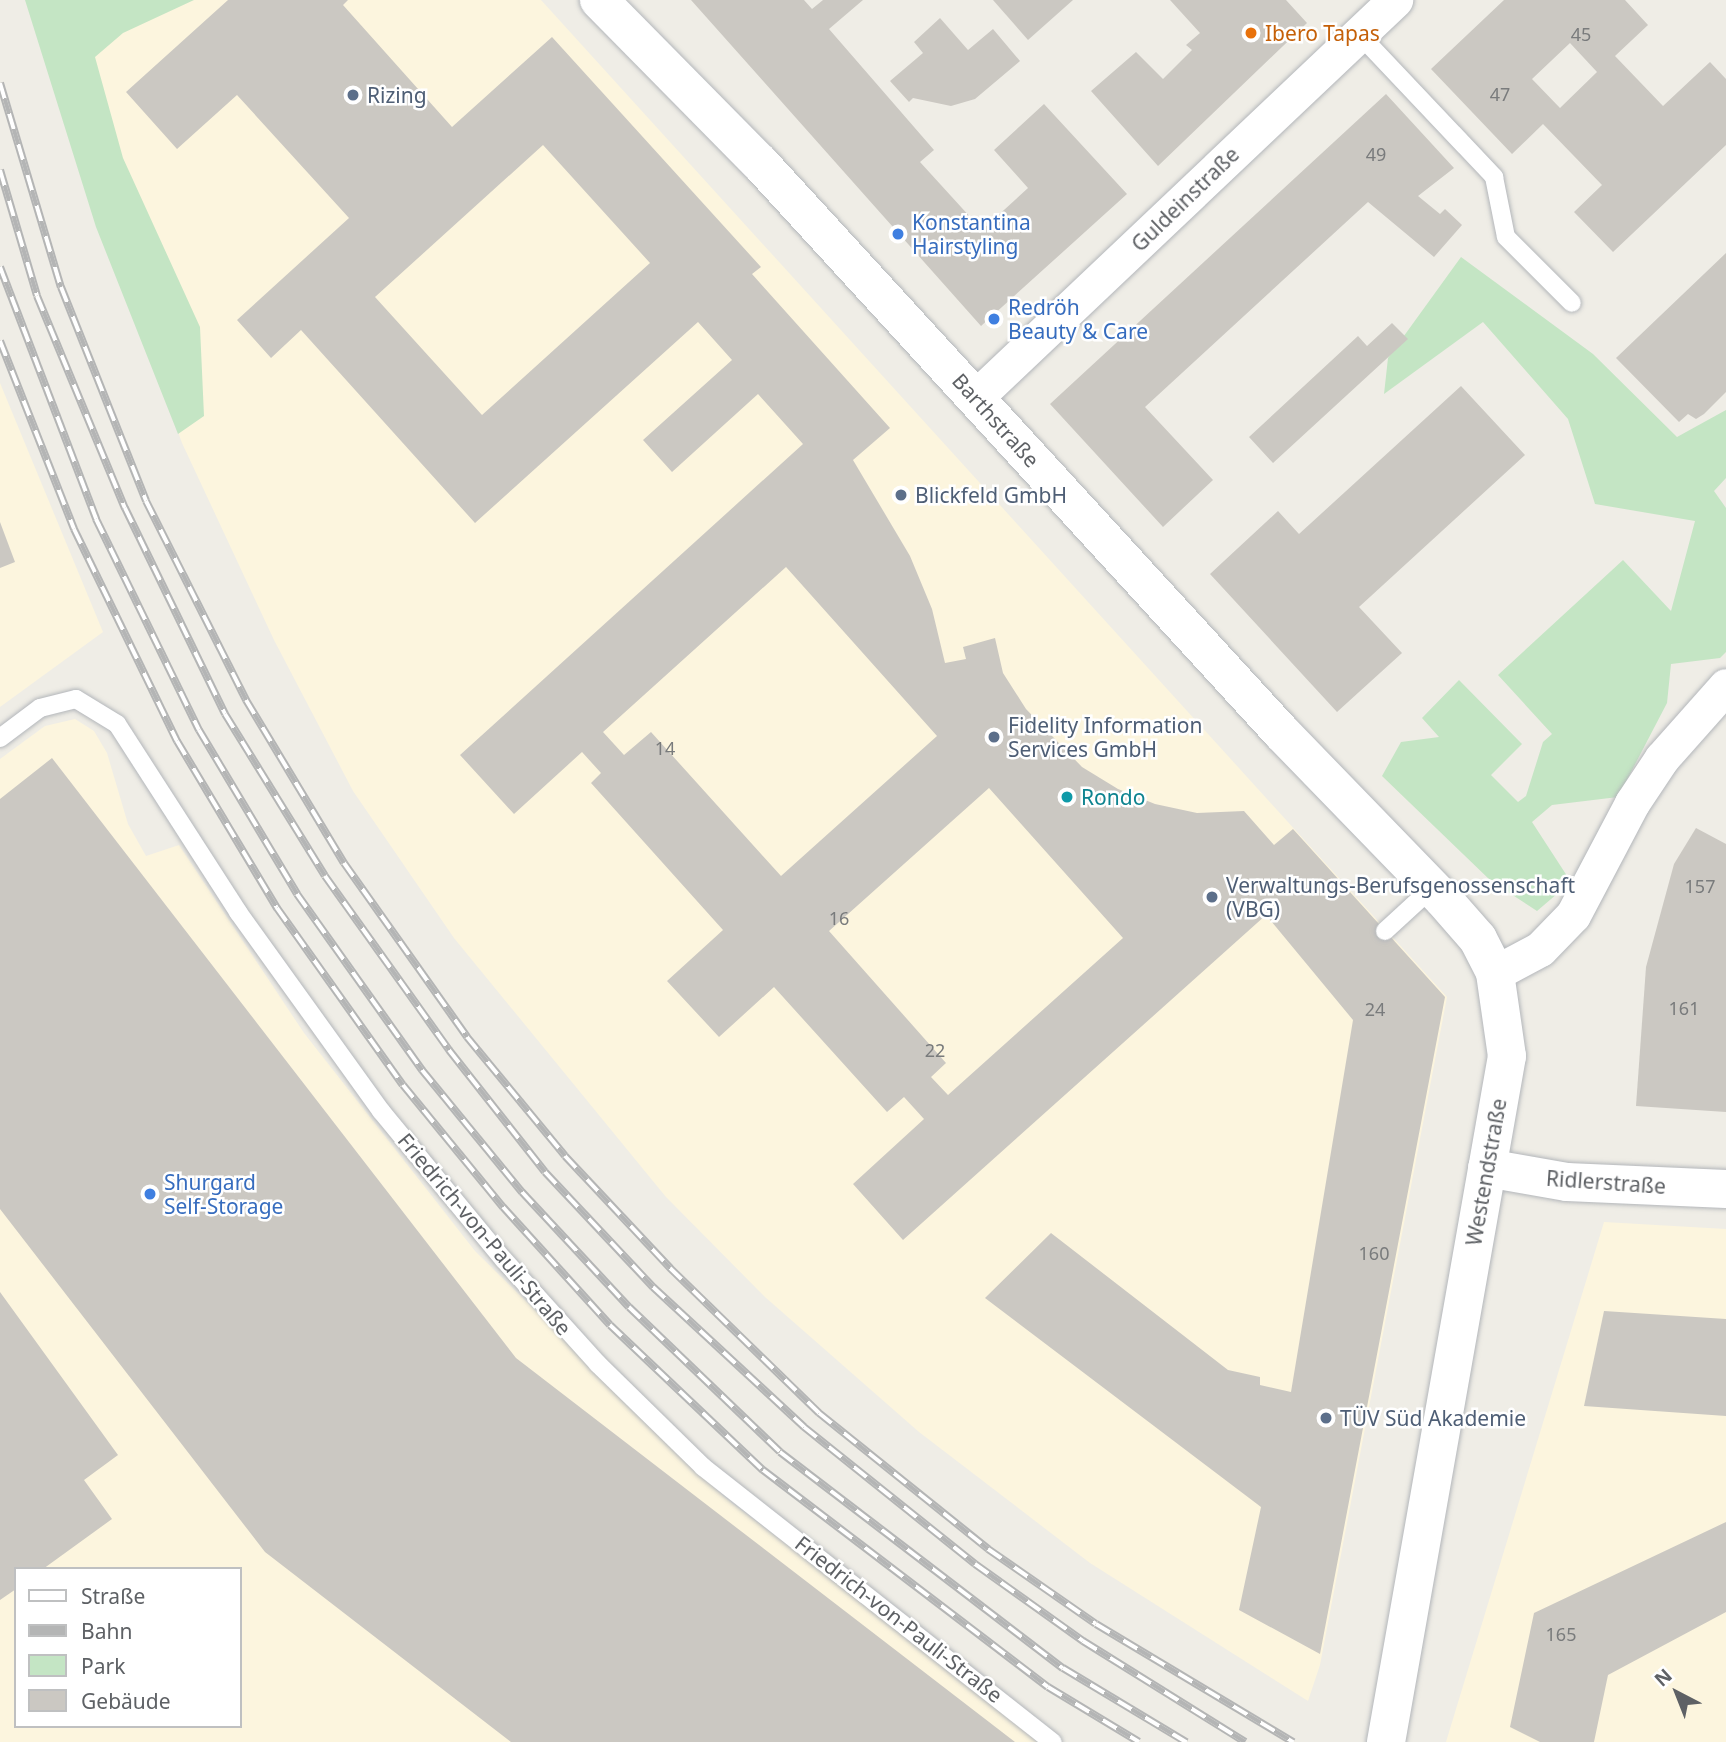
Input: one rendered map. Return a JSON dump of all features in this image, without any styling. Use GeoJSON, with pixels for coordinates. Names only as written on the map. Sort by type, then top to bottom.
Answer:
{"type":"FeatureCollection","features":[{"type":"Feature","properties":{"kind":"street","name":"Barthstraße"},"geometry":{"type":"LineString","coordinates":[[600,0],[760,163],[1282,733],[1432,888],[1478,939],[1495,973]]}},
{"type":"Feature","properties":{"kind":"street","name":"Guldeinstraße"},"geometry":{"type":"LineString","coordinates":[[975,398],[1395,0]]}},
{"type":"Feature","properties":{"kind":"street"},"geometry":{"type":"LineString","coordinates":[[1495,973],[1540,948],[1573,915],[1632,803],[1662,758],[1726,685]]}},
{"type":"Feature","properties":{"kind":"street","name":"Westendstraße"},"geometry":{"type":"LineString","coordinates":[[1386,1742],[1507,1056],[1495,973]]}},
{"type":"Feature","properties":{"kind":"street","name":"Ridlerstraße"},"geometry":{"type":"LineString","coordinates":[[1487,1168],[1567,1182],[1726,1189]]}},
{"type":"Feature","properties":{"kind":"lane"},"geometry":{"type":"LineString","coordinates":[[1359,34],[1494,177],[1506,237],[1572,303]]}},
{"type":"Feature","properties":{"kind":"lane","name":"Friedrich-von-Pauli-Straße"},"geometry":{"type":"LineString","coordinates":[[0,738],[40,708],[76,699],[117,724],[237,912],[365,1089],[503,1260],[598,1364],[702,1467],[1053,1742]]}},
{"type":"Feature","properties":{"kind":"lane"},"geometry":{"type":"LineString","coordinates":[[1385,931],[1432,888]]}},
{"type":"Feature","properties":{"kind":"shaded area"},"geometry":{"type":"Polygon","coordinates":[[[43,0],[541,0],[1447,997],[1320,1665],[1308,1701],[1090,1563],[919,1432],[765,1297],[666,1197],[454,938],[353,791],[274,640],[182,443],[109,244],[43,0]]]}},
{"type":"Feature","properties":{"kind":"shaded area"},"geometry":{"type":"Polygon","coordinates":[[[0,383],[103,632],[0,707],[0,383]]]}},
{"type":"Feature","properties":{"kind":"shaded area"},"geometry":{"type":"Polygon","coordinates":[[[75,719],[94,731],[107,753],[128,824],[146,856],[179,845],[304,1033],[475,1251],[724,1497],[987,1696],[1037,1742],[0,1742],[0,759],[45,726],[75,719]]]}},
{"type":"Feature","properties":{"kind":"shaded area"},"geometry":{"type":"Polygon","coordinates":[[[1604,1222],[1726,1229],[1726,1742],[1446,1742],[1604,1222]]]}},
{"type":"Feature","properties":{"kind":"green space"},"geometry":{"type":"Polygon","coordinates":[[[25,0],[194,0],[123,33],[95,57],[123,158],[200,327],[204,416],[178,434],[96,227],[25,0]]]}},
{"type":"Feature","properties":{"kind":"green space"},"geometry":{"type":"Polygon","coordinates":[[[1461,257],[1593,354],[1677,437],[1726,410],[1726,478],[1714,491],[1726,508],[1726,652],[1720,658],[1671,664],[1667,703],[1618,797],[1552,805],[1532,822],[1571,882],[1537,911],[1491,881],[1382,776],[1401,742],[1439,737],[1422,718],[1459,680],[1522,744],[1491,775],[1518,802],[1526,796],[1543,742],[1552,734],[1498,675],[1623,560],[1671,611],[1695,521],[1595,504],[1568,419],[1483,322],[1384,394],[1388,358],[1461,257]]]}},
{"type":"Feature","properties":{"kind":"building"},"geometry":{"type":"Polygon","coordinates":[[[228,0],[348,0],[343,5],[452,127],[552,37],[761,267],[752,274],[890,428],[853,460],[910,556],[932,609],[945,663],[966,659],[963,647],[995,638],[1003,673],[1026,709],[1082,767],[1118,789],[1155,804],[1197,813],[1244,811],[1274,845],[1293,829],[1445,997],[1320,1654],[1239,1610],[1261,1507],[985,1298],[1051,1233],[1228,1370],[1260,1377],[1260,1385],[1291,1392],[1353,1020],[1266,915],[903,1240],[853,1184],[924,1119],[904,1097],[887,1112],[774,987],[719,1037],[667,981],[723,930],[591,783],[601,773],[582,752],[514,814],[460,755],[803,444],[758,394],[672,472],[643,440],[732,360],[698,322],[475,523],[301,330],[271,358],[237,320],[349,218],[237,95],[177,149],[126,92],[228,0]],[[543,145],[375,297],[482,415],[650,263],[543,145]],[[786,567],[603,732],[624,755],[651,732],[781,876],[937,736],[786,567]],[[989,788],[829,931],[946,1063],[931,1077],[948,1095],[1123,938],[989,788]]]}},
{"type":"Feature","properties":{"kind":"building"},"geometry":{"type":"Polygon","coordinates":[[[691,0],[804,0],[812,9],[823,0],[863,0],[829,29],[934,150],[920,162],[982,230],[1028,188],[994,150],[1044,104],[1127,194],[981,326],[691,0]]]}},
{"type":"Feature","properties":{"kind":"building"},"geometry":{"type":"Polygon","coordinates":[[[993,0],[1073,0],[1028,40],[993,0]]]}},
{"type":"Feature","properties":{"kind":"building"},"geometry":{"type":"Polygon","coordinates":[[[1170,0],[1286,0],[1307,23],[1158,166],[1091,91],[1136,52],[1163,79],[1192,50],[1186,45],[1200,33],[1170,0]]]}},
{"type":"Feature","properties":{"kind":"building"},"geometry":{"type":"Polygon","coordinates":[[[1504,0],[1625,0],[1648,25],[1615,56],[1663,106],[1710,62],[1726,79],[1726,145],[1613,252],[1574,212],[1602,185],[1543,124],[1512,154],[1431,69],[1504,0]],[[1570,43],[1532,79],[1560,108],[1597,72],[1570,43]]]}},
{"type":"Feature","properties":{"kind":"building"},"geometry":{"type":"Polygon","coordinates":[[[940,18],[968,50],[993,29],[1020,61],[975,99],[951,106],[913,98],[909,102],[890,81],[923,53],[914,42],[940,18]]]}},
{"type":"Feature","properties":{"kind":"building"},"geometry":{"type":"Polygon","coordinates":[[[1386,94],[1454,168],[1418,196],[1440,214],[1445,209],[1462,225],[1434,257],[1368,202],[1145,407],[1213,480],[1163,527],[1050,404],[1386,94]]]}},
{"type":"Feature","properties":{"kind":"building"},"geometry":{"type":"Polygon","coordinates":[[[1726,253],[1726,392],[1704,414],[1696,419],[1688,414],[1679,422],[1616,358],[1726,253]]]}},
{"type":"Feature","properties":{"kind":"building"},"geometry":{"type":"Polygon","coordinates":[[[1392,323],[1408,339],[1273,463],[1249,437],[1358,336],[1367,346],[1392,323]]]}},
{"type":"Feature","properties":{"kind":"building"},"geometry":{"type":"Polygon","coordinates":[[[1461,386],[1525,455],[1359,607],[1402,653],[1337,712],[1210,574],[1278,511],[1299,534],[1461,386]]]}},
{"type":"Feature","properties":{"kind":"building"},"geometry":{"type":"Polygon","coordinates":[[[0,522],[15,562],[0,568],[0,522]]]}},
{"type":"Feature","properties":{"kind":"building"},"geometry":{"type":"Polygon","coordinates":[[[52,758],[516,1358],[1015,1742],[511,1742],[265,1552],[0,1209],[0,799],[52,758]]]}},
{"type":"Feature","properties":{"kind":"building"},"geometry":{"type":"Polygon","coordinates":[[[1696,828],[1726,844],[1726,1112],[1636,1106],[1646,967],[1674,864],[1696,828]]]}},
{"type":"Feature","properties":{"kind":"building"},"geometry":{"type":"Polygon","coordinates":[[[0,1292],[118,1455],[84,1480],[112,1519],[46,1567],[14,1567],[14,1590],[0,1600],[0,1292]]]}},
{"type":"Feature","properties":{"kind":"building"},"geometry":{"type":"Polygon","coordinates":[[[1604,1311],[1726,1319],[1726,1416],[1584,1406],[1604,1311]]]}},
{"type":"Feature","properties":{"kind":"building"},"geometry":{"type":"Polygon","coordinates":[[[1726,1522],[1726,1612],[1608,1675],[1594,1742],[1540,1742],[1510,1727],[1534,1613],[1726,1522]]]}},
{"type":"Feature","properties":{"kind":"railway"},"geometry":{"type":"LineString","coordinates":[[0,83],[61,287],[146,501],[246,700],[344,863],[467,1037],[565,1156],[670,1268],[819,1413],[988,1549],[1096,1624],[1293,1742]]}},
{"type":"Feature","properties":{"kind":"railway"},"geometry":{"type":"LineString","coordinates":[[0,170],[37,296],[125,508],[225,714],[325,876],[449,1050],[545,1172],[653,1287],[804,1427],[975,1564],[1083,1641],[1245,1742]]}},
{"type":"Feature","properties":{"kind":"railway"},"geometry":{"type":"LineString","coordinates":[[0,267],[96,519],[199,730],[297,894],[422,1070],[522,1192],[629,1307],[780,1452],[1063,1668],[1186,1742]]}},
{"type":"Feature","properties":{"kind":"railway"},"geometry":{"type":"LineString","coordinates":[[0,341],[74,529],[177,741],[277,908],[403,1085],[503,1207],[610,1325],[763,1470],[1048,1687],[1139,1742]]}},
{"type":"Feature","properties":{"kind":"place","name":"Ibero Tapas"},"geometry":{"type":"Point","coordinates":[1251,33]}},
{"type":"Feature","properties":{"kind":"place","name":"Rizing"},"geometry":{"type":"Point","coordinates":[353,95]}},
{"type":"Feature","properties":{"kind":"place","name":"Konstantina Hairstyling"},"geometry":{"type":"Point","coordinates":[898,234]}},
{"type":"Feature","properties":{"kind":"place","name":"Redröh Beauty & Care"},"geometry":{"type":"Point","coordinates":[994,319]}},
{"type":"Feature","properties":{"kind":"place","name":"Blickfeld GmbH"},"geometry":{"type":"Point","coordinates":[901,495]}},
{"type":"Feature","properties":{"kind":"place","name":"Fidelity Information Services GmbH"},"geometry":{"type":"Point","coordinates":[994,737]}},
{"type":"Feature","properties":{"kind":"place","name":"Rondo"},"geometry":{"type":"Point","coordinates":[1067,797]}},
{"type":"Feature","properties":{"kind":"place","name":"Verwaltungs-Berufsgenossenschaft (VBG)"},"geometry":{"type":"Point","coordinates":[1212,897]}},
{"type":"Feature","properties":{"kind":"place","name":"Shurgard Self-Storage"},"geometry":{"type":"Point","coordinates":[150,1194]}},
{"type":"Feature","properties":{"kind":"place","name":"TÜV Süd Akademie"},"geometry":{"type":"Point","coordinates":[1326,1418]}}]}
